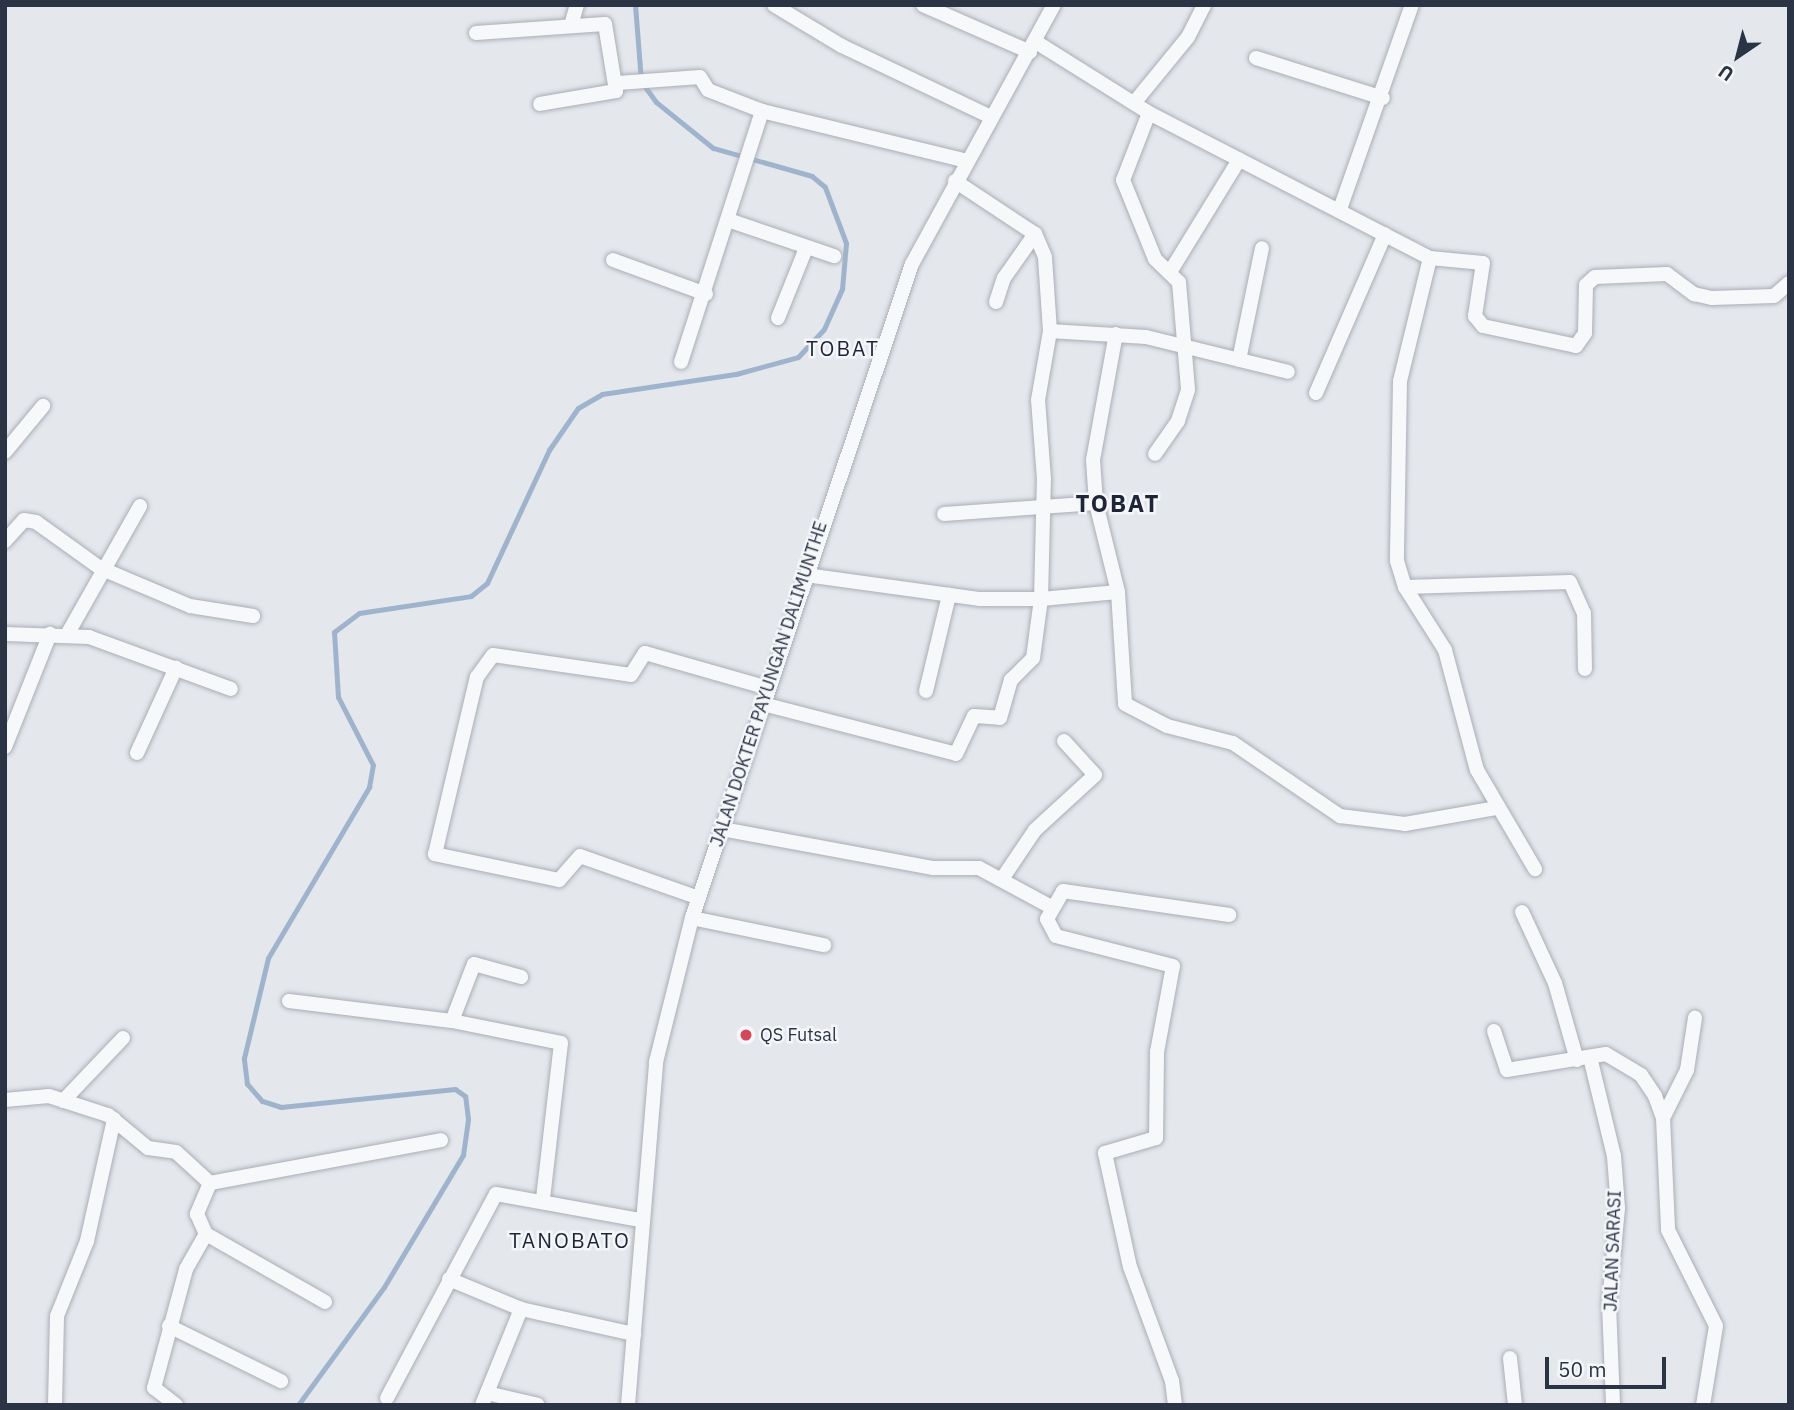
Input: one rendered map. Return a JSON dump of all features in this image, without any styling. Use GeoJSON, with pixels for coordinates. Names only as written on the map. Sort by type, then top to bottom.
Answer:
{"type":"FeatureCollection","features":[{"type":"Feature","properties":{"kind":"street"},"geometry":{"type":"LineString","coordinates":[[572,22],[577,5]]}},
{"type":"Feature","properties":{"kind":"street"},"geometry":{"type":"LineString","coordinates":[[775,5],[842,47],[990,117]]}},
{"type":"Feature","properties":{"kind":"street"},"geometry":{"type":"LineString","coordinates":[[923,5],[1033,47],[1149,113],[1340,209],[1430,258],[1483,263],[1475,316],[1483,326],[1576,346],[1585,333],[1586,285],[1595,277],[1667,274],[1693,294],[1712,298],[1774,296],[1789,282]]}},
{"type":"Feature","properties":{"kind":"street","name":"JALAN DOKTER PAYUNGAN DALIMUNTHE"},"geometry":{"type":"LineString","coordinates":[[628,1405],[656,1062],[692,918],[904,283],[955,181],[1033,47],[1054,5]]}},
{"type":"Feature","properties":{"kind":"street"},"geometry":{"type":"LineString","coordinates":[[1134,103],[1188,37],[1204,5]]}},
{"type":"Feature","properties":{"kind":"street"},"geometry":{"type":"LineString","coordinates":[[1340,209],[1383,98],[1412,5]]}},
{"type":"Feature","properties":{"kind":"street"},"geometry":{"type":"LineString","coordinates":[[476,33],[572,22],[605,24],[618,83]]}},
{"type":"Feature","properties":{"kind":"street"},"geometry":{"type":"LineString","coordinates":[[1256,58],[1383,98]]}},
{"type":"Feature","properties":{"kind":"street"},"geometry":{"type":"LineString","coordinates":[[540,104],[610,95],[618,83],[640,78],[700,77],[708,90],[762,111],[967,160]]}},
{"type":"Feature","properties":{"kind":"street"},"geometry":{"type":"LineString","coordinates":[[681,362],[731,221],[762,111]]}},
{"type":"Feature","properties":{"kind":"street"},"geometry":{"type":"LineString","coordinates":[[1149,113],[1123,180],[1155,259],[1172,268],[1181,291],[1187,400],[1155,454]]}},
{"type":"Feature","properties":{"kind":"street"},"geometry":{"type":"LineString","coordinates":[[1172,268],[1239,160]]}},
{"type":"Feature","properties":{"kind":"street"},"geometry":{"type":"LineString","coordinates":[[762,704],[961,753],[972,719],[1000,718],[1011,680],[1031,663],[1041,599],[1043,504],[1038,400],[1050,331],[1045,257],[1035,234],[955,181]]}},
{"type":"Feature","properties":{"kind":"street"},"geometry":{"type":"LineString","coordinates":[[731,221],[804,251],[834,256]]}},
{"type":"Feature","properties":{"kind":"street"},"geometry":{"type":"LineString","coordinates":[[1316,393],[1385,233]]}},
{"type":"Feature","properties":{"kind":"street"},"geometry":{"type":"LineString","coordinates":[[996,302],[1035,234]]}},
{"type":"Feature","properties":{"kind":"street"},"geometry":{"type":"LineString","coordinates":[[1239,360],[1262,248]]}},
{"type":"Feature","properties":{"kind":"street"},"geometry":{"type":"LineString","coordinates":[[778,318],[804,251]]}},
{"type":"Feature","properties":{"kind":"street"},"geometry":{"type":"LineString","coordinates":[[1430,258],[1400,382],[1395,530],[1405,587],[1445,650],[1477,770],[1496,808],[1535,869]]}},
{"type":"Feature","properties":{"kind":"street"},"geometry":{"type":"LineString","coordinates":[[613,260],[706,294]]}},
{"type":"Feature","properties":{"kind":"street"},"geometry":{"type":"LineString","coordinates":[[1050,331],[1115,334],[1183,346],[1288,372]]}},
{"type":"Feature","properties":{"kind":"street"},"geometry":{"type":"LineString","coordinates":[[1115,334],[1095,427],[1096,503],[1118,592],[1125,704],[1167,726],[1233,743],[1340,816],[1405,824],[1496,808]]}},
{"type":"Feature","properties":{"kind":"street"},"geometry":{"type":"LineString","coordinates":[[5,452],[43,406]]}},
{"type":"Feature","properties":{"kind":"street"},"geometry":{"type":"LineString","coordinates":[[944,514],[1043,504],[1096,503]]}},
{"type":"Feature","properties":{"kind":"street"},"geometry":{"type":"LineString","coordinates":[[68,633],[100,568],[140,506]]}},
{"type":"Feature","properties":{"kind":"street"},"geometry":{"type":"LineString","coordinates":[[5,541],[24,520],[36,523],[100,568],[190,606],[253,616]]}},
{"type":"Feature","properties":{"kind":"street"},"geometry":{"type":"LineString","coordinates":[[806,575],[949,594],[1041,599],[1118,592]]}},
{"type":"Feature","properties":{"kind":"street"},"geometry":{"type":"LineString","coordinates":[[1405,587],[1570,582],[1584,613],[1585,669]]}},
{"type":"Feature","properties":{"kind":"street"},"geometry":{"type":"LineString","coordinates":[[926,691],[949,594]]}},
{"type":"Feature","properties":{"kind":"street"},"geometry":{"type":"LineString","coordinates":[[5,634],[68,633],[231,689]]}},
{"type":"Feature","properties":{"kind":"street"},"geometry":{"type":"LineString","coordinates":[[5,747],[50,634]]}},
{"type":"Feature","properties":{"kind":"street"},"geometry":{"type":"LineString","coordinates":[[699,898],[579,856],[559,880],[435,854],[477,677],[493,655],[629,675],[639,657],[650,654],[768,688]]}},
{"type":"Feature","properties":{"kind":"street"},"geometry":{"type":"LineString","coordinates":[[137,753],[176,668]]}},
{"type":"Feature","properties":{"kind":"street"},"geometry":{"type":"LineString","coordinates":[[1004,876],[1035,830],[1095,775],[1064,741]]}},
{"type":"Feature","properties":{"kind":"street"},"geometry":{"type":"LineString","coordinates":[[722,829],[1004,876],[1051,907]]}},
{"type":"Feature","properties":{"kind":"street"},"geometry":{"type":"LineString","coordinates":[[1175,1405],[1172,1381],[1130,1267],[1105,1153],[1156,1138],[1157,1052],[1172,965],[1056,936],[1047,928],[1051,907],[1063,891],[1228,915]]}},
{"type":"Feature","properties":{"kind":"street","name":"JALAN SARASI"},"geometry":{"type":"LineString","coordinates":[[1522,912],[1555,984],[1583,1059],[1614,1156],[1618,1208],[1609,1304],[1613,1405]]}},
{"type":"Feature","properties":{"kind":"street"},"geometry":{"type":"LineString","coordinates":[[692,918],[824,946]]}},
{"type":"Feature","properties":{"kind":"street"},"geometry":{"type":"LineString","coordinates":[[452,1021],[474,964],[521,977]]}},
{"type":"Feature","properties":{"kind":"street"},"geometry":{"type":"LineString","coordinates":[[289,1001],[452,1021],[562,1046],[543,1198]]}},
{"type":"Feature","properties":{"kind":"street"},"geometry":{"type":"LineString","coordinates":[[1663,1118],[1687,1070],[1695,1018]]}},
{"type":"Feature","properties":{"kind":"street"},"geometry":{"type":"LineString","coordinates":[[1494,1031],[1507,1070],[1615,1056],[1642,1075],[1663,1118],[1668,1230],[1716,1326],[1703,1405]]}},
{"type":"Feature","properties":{"kind":"street"},"geometry":{"type":"LineString","coordinates":[[63,1101],[123,1038]]}},
{"type":"Feature","properties":{"kind":"street"},"geometry":{"type":"LineString","coordinates":[[5,1100],[63,1101],[114,1119],[148,1148],[176,1152],[210,1183]]}},
{"type":"Feature","properties":{"kind":"street"},"geometry":{"type":"LineString","coordinates":[[55,1405],[57,1316],[87,1241],[114,1119]]}},
{"type":"Feature","properties":{"kind":"street"},"geometry":{"type":"LineString","coordinates":[[210,1183],[441,1140]]}},
{"type":"Feature","properties":{"kind":"street"},"geometry":{"type":"LineString","coordinates":[[210,1183],[197,1214],[206,1234],[325,1303]]}},
{"type":"Feature","properties":{"kind":"street"},"geometry":{"type":"LineString","coordinates":[[387,1398],[493,1196],[543,1198],[641,1220]]}},
{"type":"Feature","properties":{"kind":"street"},"geometry":{"type":"LineString","coordinates":[[176,1405],[154,1388],[186,1269],[206,1234]]}},
{"type":"Feature","properties":{"kind":"street"},"geometry":{"type":"LineString","coordinates":[[449,1279],[521,1309],[634,1334]]}},
{"type":"Feature","properties":{"kind":"street"},"geometry":{"type":"LineString","coordinates":[[521,1309],[484,1399],[538,1405]]}},
{"type":"Feature","properties":{"kind":"street"},"geometry":{"type":"LineString","coordinates":[[169,1326],[281,1381]]}},
{"type":"Feature","properties":{"kind":"street"},"geometry":{"type":"LineString","coordinates":[[1510,1358],[1515,1405]]}},
{"type":"Feature","properties":{"kind":"waterway"},"geometry":{"type":"LineString","coordinates":[[298,1405],[384,1287],[463,1155],[468,1119],[465,1096],[455,1089],[281,1107],[262,1101],[247,1084],[244,1058],[268,958],[369,787],[373,765],[338,697],[334,632],[359,613],[471,596],[487,583],[549,450],[578,408],[602,394],[736,374],[798,357],[824,329],[842,289],[846,243],[825,187],[812,176],[713,148],[656,102],[641,81],[635,5]]}},
{"type":"Feature","properties":{"kind":"place","name":"QS Futsal"},"geometry":{"type":"Point","coordinates":[746,1035]}},
{"type":"Feature","properties":{"kind":"district","name":"TOBAT"},"geometry":{"type":"Point","coordinates":[843,348]}},
{"type":"Feature","properties":{"kind":"district","name":"TOBAT"},"geometry":{"type":"Point","coordinates":[1118,504]}},
{"type":"Feature","properties":{"kind":"district","name":"TANOBATO"},"geometry":{"type":"Point","coordinates":[570,1240]}}]}
